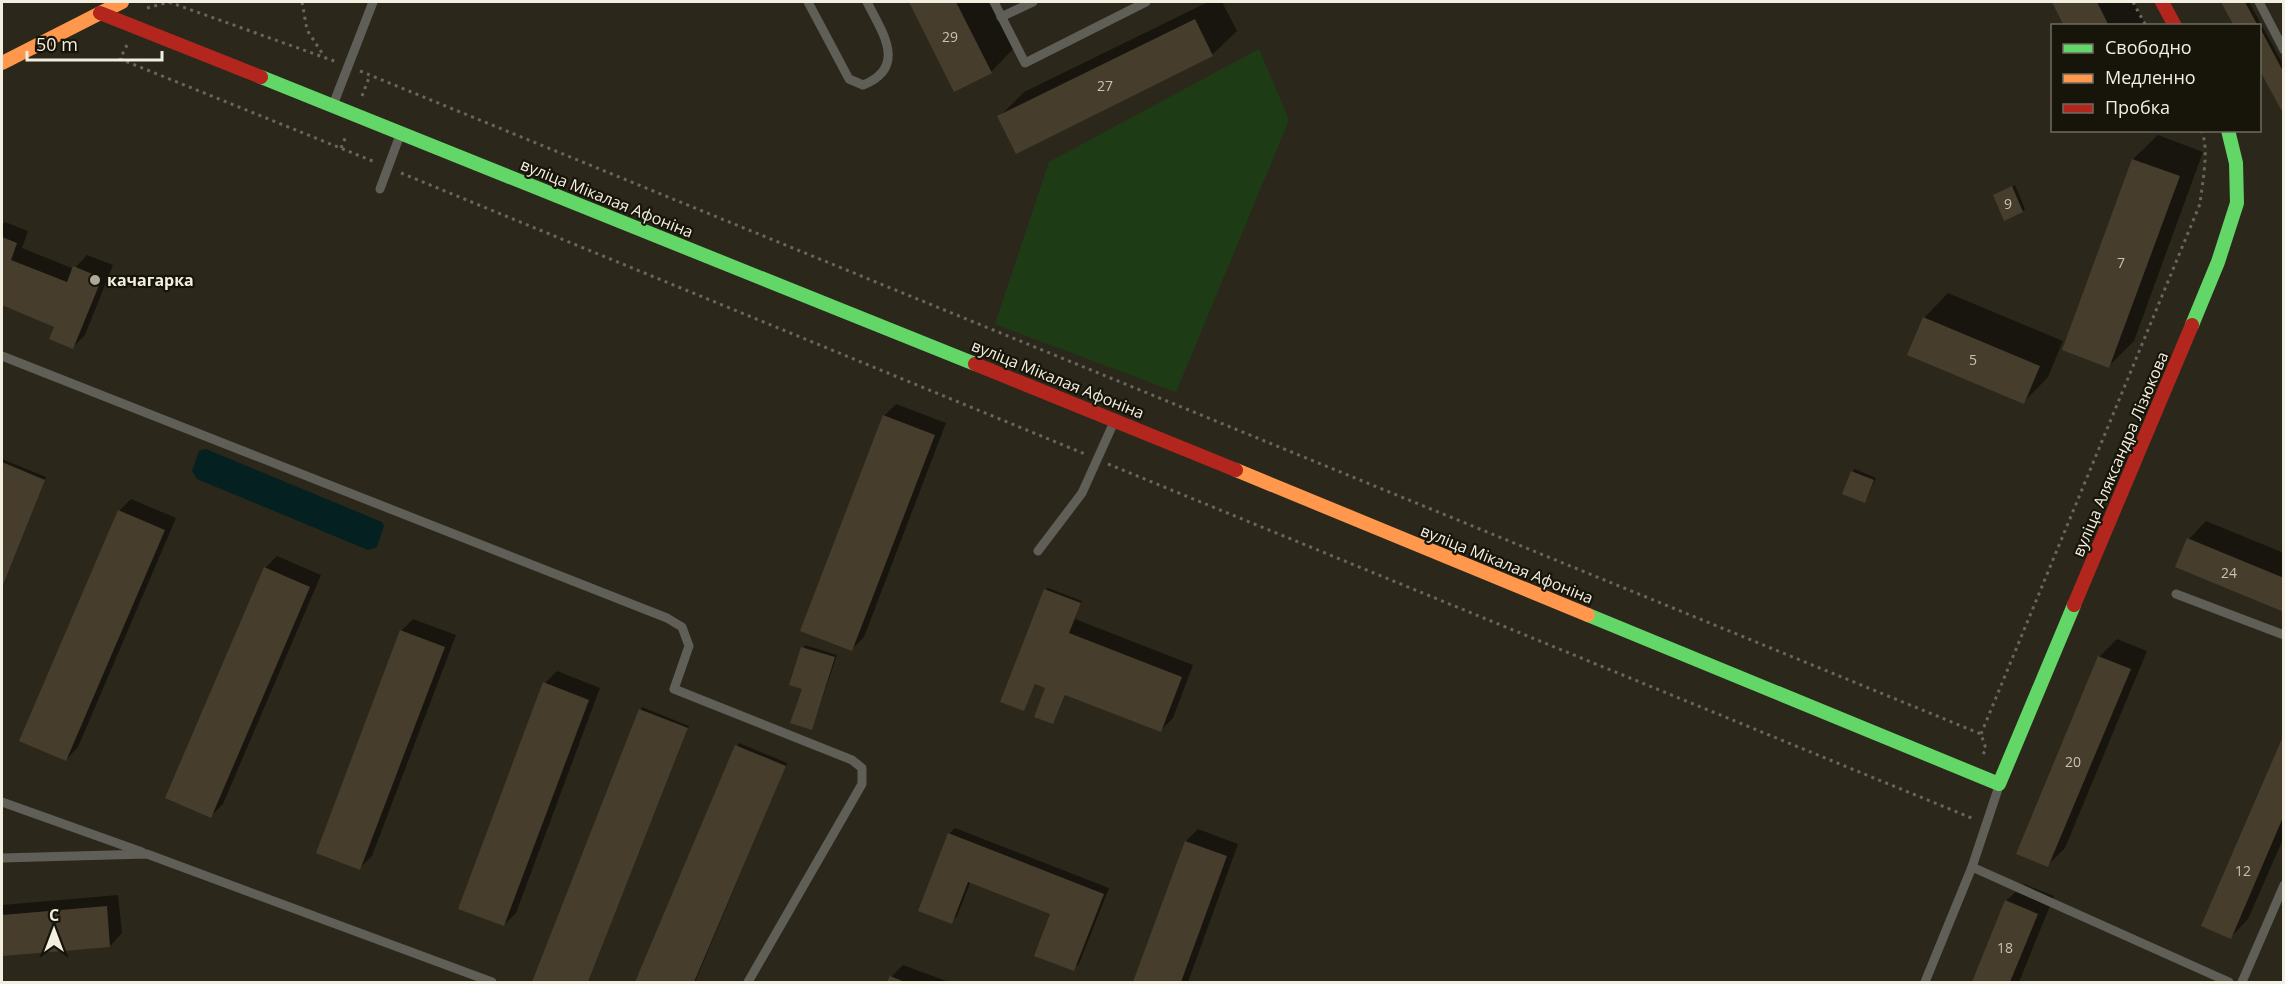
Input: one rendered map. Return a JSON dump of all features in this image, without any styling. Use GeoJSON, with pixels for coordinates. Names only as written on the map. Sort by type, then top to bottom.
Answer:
{"type":"FeatureCollection","features":[{"type":"Feature","properties":{"kind":"street"},"geometry":{"type":"LineString","coordinates":[[2,63],[122,2]]}},
{"type":"Feature","properties":{"kind":"street"},"geometry":{"type":"LineString","coordinates":[[2162,2],[2174,24]]}},
{"type":"Feature","properties":{"kind":"street","name":"вуліца Мікалая Афоніна"},"geometry":{"type":"LineString","coordinates":[[100,13],[1115,420],[2000,784]]}},
{"type":"Feature","properties":{"kind":"street","name":"вуліца Аляксандра Лізюкова"},"geometry":{"type":"LineString","coordinates":[[2000,784],[2218,262],[2237,203],[2236,163],[2228,132]]}},
{"type":"Feature","properties":{"kind":"lane"},"geometry":{"type":"LineString","coordinates":[[333,105],[373,2]]}},
{"type":"Feature","properties":{"kind":"lane"},"geometry":{"type":"LineString","coordinates":[[808,2],[849,79],[863,85],[877,79],[885,71],[888,44],[867,2]]}},
{"type":"Feature","properties":{"kind":"lane"},"geometry":{"type":"LineString","coordinates":[[994,2],[1025,63],[1146,2]]}},
{"type":"Feature","properties":{"kind":"lane"},"geometry":{"type":"LineString","coordinates":[[1001,17],[1033,2]]}},
{"type":"Feature","properties":{"kind":"lane"},"geometry":{"type":"LineString","coordinates":[[2259,2],[2283,50]]}},
{"type":"Feature","properties":{"kind":"lane"},"geometry":{"type":"LineString","coordinates":[[380,189],[401,132]]}},
{"type":"Feature","properties":{"kind":"lane"},"geometry":{"type":"LineString","coordinates":[[2,356],[667,618],[682,627],[689,646],[674,689],[852,760],[862,768],[862,784],[748,982]]}},
{"type":"Feature","properties":{"kind":"lane"},"geometry":{"type":"LineString","coordinates":[[1038,551],[1082,494],[1115,420]]}},
{"type":"Feature","properties":{"kind":"lane"},"geometry":{"type":"LineString","coordinates":[[2176,594],[2283,635]]}},
{"type":"Feature","properties":{"kind":"lane"},"geometry":{"type":"LineString","coordinates":[[1925,982],[1972,867],[2000,784]]}},
{"type":"Feature","properties":{"kind":"lane"},"geometry":{"type":"LineString","coordinates":[[2,802],[492,982]]}},
{"type":"Feature","properties":{"kind":"lane"},"geometry":{"type":"LineString","coordinates":[[2,858],[147,854]]}},
{"type":"Feature","properties":{"kind":"lane"},"geometry":{"type":"LineString","coordinates":[[1972,867],[2229,982]]}},
{"type":"Feature","properties":{"kind":"lane"},"geometry":{"type":"LineString","coordinates":[[2242,982],[2283,885]]}},
{"type":"Feature","properties":{"kind":"path"},"geometry":{"type":"LineString","coordinates":[[144,9],[169,2],[348,66],[1981,734]]}},
{"type":"Feature","properties":{"kind":"path"},"geometry":{"type":"LineString","coordinates":[[302,2],[307,30],[325,58]]}},
{"type":"Feature","properties":{"kind":"path"},"geometry":{"type":"LineString","coordinates":[[2133,2],[2145,24]]}},
{"type":"Feature","properties":{"kind":"path"},"geometry":{"type":"LineString","coordinates":[[120,59],[1986,824]]}},
{"type":"Feature","properties":{"kind":"path"},"geometry":{"type":"LineString","coordinates":[[1986,749],[1981,734],[2200,204],[2205,158],[2202,132]]}},
{"type":"Feature","properties":{"kind":"green space"},"geometry":{"type":"Polygon","coordinates":[[[1259,49],[1289,120],[1176,392],[995,324],[1049,162],[1259,49]]]}},
{"type":"Feature","properties":{"kind":"water"},"geometry":{"type":"Polygon","coordinates":[[[206,449],[382,522],[384,526],[377,547],[368,550],[197,479],[192,471],[199,451],[206,449]]]}},
{"type":"Feature","properties":{"kind":"building"},"geometry":{"type":"Polygon","coordinates":[[[909,2],[956,2],[992,73],[954,92],[909,2]]]}},
{"type":"Feature","properties":{"kind":"building"},"geometry":{"type":"Polygon","coordinates":[[[2052,2],[2097,2],[2108,24],[2063,24],[2052,2]]]}},
{"type":"Feature","properties":{"kind":"building"},"geometry":{"type":"Polygon","coordinates":[[[2221,2],[2245,2],[2257,24],[2233,24],[2221,2]]]}},
{"type":"Feature","properties":{"kind":"building"},"geometry":{"type":"Polygon","coordinates":[[[1195,19],[1213,56],[1016,154],[997,116],[1195,19]]]}},
{"type":"Feature","properties":{"kind":"building"},"geometry":{"type":"Polygon","coordinates":[[[2261,30],[2284,73],[2284,115],[2261,73],[2261,30]]]}},
{"type":"Feature","properties":{"kind":"building"},"geometry":{"type":"Polygon","coordinates":[[[2132,159],[2180,176],[2109,368],[2062,350],[2132,159]]]}},
{"type":"Feature","properties":{"kind":"building"},"geometry":{"type":"Polygon","coordinates":[[[2012,186],[2023,212],[2004,221],[1993,195],[2012,186]]]}},
{"type":"Feature","properties":{"kind":"building"},"geometry":{"type":"Polygon","coordinates":[[[2,237],[17,243],[11,260],[67,282],[73,266],[102,278],[73,349],[49,339],[54,327],[2,305],[2,237]]]}},
{"type":"Feature","properties":{"kind":"building"},"geometry":{"type":"Polygon","coordinates":[[[1923,317],[2040,366],[2024,404],[1907,355],[1923,317]]]}},
{"type":"Feature","properties":{"kind":"building"},"geometry":{"type":"Polygon","coordinates":[[[883,415],[935,435],[852,651],[800,631],[883,415]]]}},
{"type":"Feature","properties":{"kind":"building"},"geometry":{"type":"Polygon","coordinates":[[[2,462],[45,480],[2,588],[2,462]]]}},
{"type":"Feature","properties":{"kind":"building"},"geometry":{"type":"Polygon","coordinates":[[[1851,471],[1874,480],[1865,503],[1842,494],[1851,471]]]}},
{"type":"Feature","properties":{"kind":"building"},"geometry":{"type":"Polygon","coordinates":[[[118,510],[165,530],[66,761],[19,741],[118,510]]]}},
{"type":"Feature","properties":{"kind":"building"},"geometry":{"type":"Polygon","coordinates":[[[2187,538],[2284,578],[2284,612],[2175,567],[2187,538]]]}},
{"type":"Feature","properties":{"kind":"building"},"geometry":{"type":"Polygon","coordinates":[[[264,567],[310,587],[211,818],[165,798],[264,567]]]}},
{"type":"Feature","properties":{"kind":"building"},"geometry":{"type":"Polygon","coordinates":[[[1044,589],[1081,603],[1069,633],[1182,677],[1161,732],[1065,695],[1053,724],[1034,717],[1045,688],[1035,684],[1024,711],[1000,702],[1044,589]]]}},
{"type":"Feature","properties":{"kind":"building"},"geometry":{"type":"Polygon","coordinates":[[[400,630],[445,647],[360,870],[316,853],[400,630]]]}},
{"type":"Feature","properties":{"kind":"building"},"geometry":{"type":"Polygon","coordinates":[[[801,647],[835,657],[812,730],[790,723],[802,689],[789,685],[801,647]]]}},
{"type":"Feature","properties":{"kind":"building"},"geometry":{"type":"Polygon","coordinates":[[[2098,656],[2131,669],[2048,867],[2016,854],[2098,656]]]}},
{"type":"Feature","properties":{"kind":"building"},"geometry":{"type":"Polygon","coordinates":[[[543,682],[589,700],[504,926],[458,909],[543,682]]]}},
{"type":"Feature","properties":{"kind":"building"},"geometry":{"type":"Polygon","coordinates":[[[639,709],[688,728],[588,982],[532,982],[639,709]]]}},
{"type":"Feature","properties":{"kind":"building"},"geometry":{"type":"Polygon","coordinates":[[[2284,734],[2284,815],[2231,939],[2201,926],[2284,734]]]}},
{"type":"Feature","properties":{"kind":"building"},"geometry":{"type":"Polygon","coordinates":[[[735,745],[786,766],[694,982],[635,982],[735,745]]]}},
{"type":"Feature","properties":{"kind":"building"},"geometry":{"type":"Polygon","coordinates":[[[948,833],[1104,894],[1074,971],[1034,956],[1050,914],[968,882],[952,924],[918,911],[948,833]]]}},
{"type":"Feature","properties":{"kind":"building"},"geometry":{"type":"Polygon","coordinates":[[[1185,841],[1227,856],[1181,982],[1133,982],[1185,841]]]}},
{"type":"Feature","properties":{"kind":"building"},"geometry":{"type":"Polygon","coordinates":[[[2005,900],[2038,914],[2010,982],[1972,982],[2005,900]]]}},
{"type":"Feature","properties":{"kind":"building"},"geometry":{"type":"Polygon","coordinates":[[[107,906],[110,947],[2,956],[2,915],[107,906]]]}},
{"type":"Feature","properties":{"kind":"building"},"geometry":{"type":"Polygon","coordinates":[[[890,976],[905,982],[887,982],[890,976]]]}},
{"type":"Feature","properties":{"kind":"traffic: fast"},"geometry":{"type":"LineString","coordinates":[[261,77],[975,364]]}},
{"type":"Feature","properties":{"kind":"traffic: fast"},"geometry":{"type":"LineString","coordinates":[[2192,325],[2218,262],[2237,203],[2236,163],[2228,132]]}},
{"type":"Feature","properties":{"kind":"traffic: fast"},"geometry":{"type":"LineString","coordinates":[[1588,615],[1999,784],[2074,605]]}},
{"type":"Feature","properties":{"kind":"traffic: slow"},"geometry":{"type":"LineString","coordinates":[[2,63],[122,2]]}},
{"type":"Feature","properties":{"kind":"traffic: slow"},"geometry":{"type":"LineString","coordinates":[[1236,470],[1588,615]]}},
{"type":"Feature","properties":{"kind":"traffic: jam"},"geometry":{"type":"LineString","coordinates":[[2162,2],[2174,24]]}},
{"type":"Feature","properties":{"kind":"traffic: jam"},"geometry":{"type":"LineString","coordinates":[[100,13],[261,77]]}},
{"type":"Feature","properties":{"kind":"traffic: jam"},"geometry":{"type":"LineString","coordinates":[[2074,605],[2192,325]]}},
{"type":"Feature","properties":{"kind":"traffic: jam"},"geometry":{"type":"LineString","coordinates":[[975,364],[1236,470]]}},
{"type":"Feature","properties":{"kind":"place","name":"качагарка"},"geometry":{"type":"Point","coordinates":[95,280]}}]}
